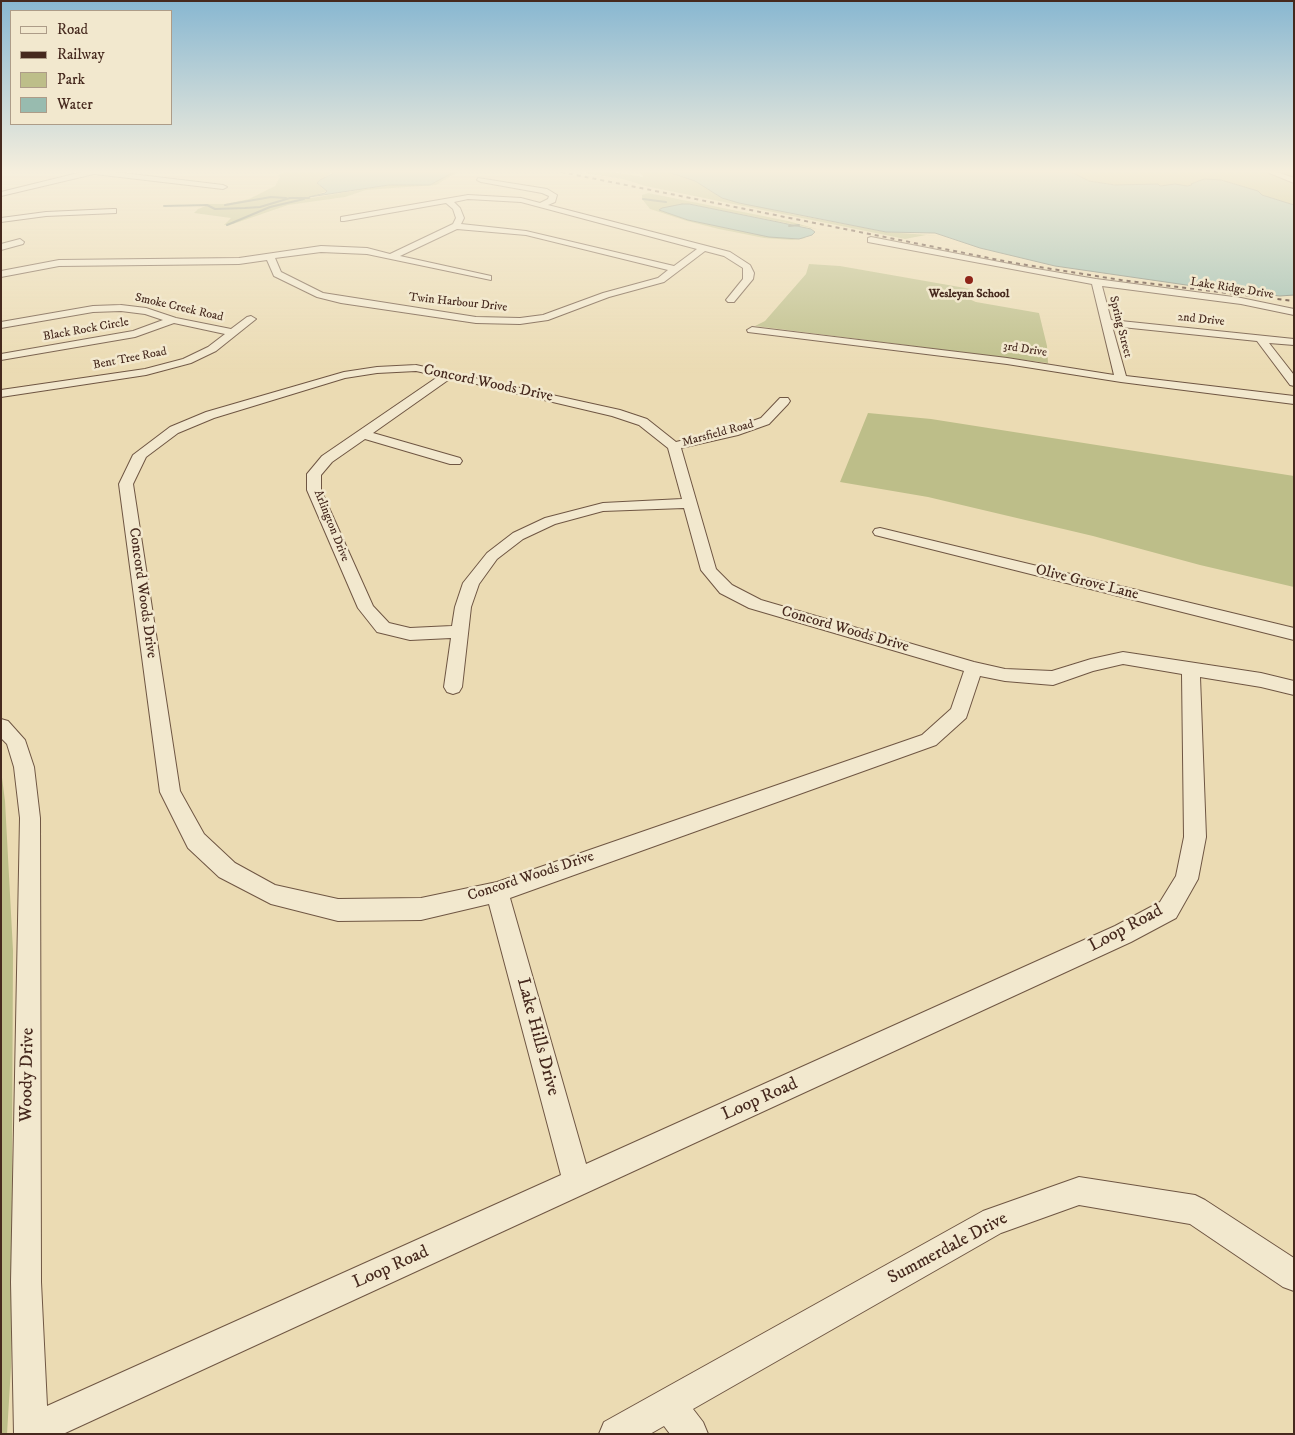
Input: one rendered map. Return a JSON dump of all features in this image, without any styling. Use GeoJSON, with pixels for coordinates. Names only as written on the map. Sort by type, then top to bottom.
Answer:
{"type":"FeatureCollection","features":[{"type":"Feature","properties":{"kind":"street"},"geometry":{"type":"LineString","coordinates":[[390,257],[428,239]]}},
{"type":"Feature","properties":{"kind":"street"},"geometry":{"type":"LineString","coordinates":[[551,239],[675,269]]}},
{"type":"Feature","properties":{"kind":"street"},"geometry":{"type":"LineString","coordinates":[[670,239],[727,254],[747,267],[748,279],[731,300]]}},
{"type":"Feature","properties":{"kind":"street","name":"Lake Ridge Drive"},"geometry":{"type":"LineString","coordinates":[[872,240],[1096,282],[1240,301],[1294,312]]}},
{"type":"Feature","properties":{"kind":"street"},"geometry":{"type":"LineString","coordinates":[[1,247],[20,242]]}},
{"type":"Feature","properties":{"kind":"street","name":"Twin Harbour Drive"},"geometry":{"type":"LineString","coordinates":[[270,257],[278,274],[320,295],[340,300],[498,321],[544,318],[606,295],[661,280],[704,248]]}},
{"type":"Feature","properties":{"kind":"street"},"geometry":{"type":"LineString","coordinates":[[1,274],[59,263],[216,261],[344,249],[367,251],[488,278]]}},
{"type":"Feature","properties":{"kind":"street","name":"Spring Street"},"geometry":{"type":"LineString","coordinates":[[1096,282],[1120,379]]}},
{"type":"Feature","properties":{"kind":"street","name":"Smoke Creek Road"},"geometry":{"type":"LineString","coordinates":[[1,325],[93,309],[121,308],[146,311],[173,320],[233,333]]}},
{"type":"Feature","properties":{"kind":"street","name":"Bent Tree Road"},"geometry":{"type":"LineString","coordinates":[[1,394],[154,370],[187,360],[212,349],[252,319]]}},
{"type":"Feature","properties":{"kind":"street","name":"Black Rock Circle"},"geometry":{"type":"LineString","coordinates":[[1,357],[135,334],[173,320]]}},
{"type":"Feature","properties":{"kind":"street","name":"2nd Drive"},"geometry":{"type":"LineString","coordinates":[[1105,322],[1294,342]]}},
{"type":"Feature","properties":{"kind":"street","name":"3rd Drive"},"geometry":{"type":"LineString","coordinates":[[752,330],[1007,360],[1120,379],[1294,400]]}},
{"type":"Feature","properties":{"kind":"street"},"geometry":{"type":"LineString","coordinates":[[1261,339],[1294,383]]}},
{"type":"Feature","properties":{"kind":"street","name":"Concord Woods Drive"},"geometry":{"type":"LineString","coordinates":[[974,668],[959,713],[929,740],[497,892],[421,909],[338,910],[271,894],[227,870],[196,841],[170,792],[126,484],[140,455],[174,430],[210,415],[344,375],[376,370],[416,368],[450,374],[643,422],[674,446],[709,570],[726,589],[755,604],[974,668],[1005,675],[1052,678],[1091,665],[1123,658],[1190,669]]}},
{"type":"Feature","properties":{"kind":"street","name":"Arlington Drive"},"geometry":{"type":"LineString","coordinates":[[450,374],[327,459],[314,474],[314,490],[366,608],[383,628],[410,634],[460,632]]}},
{"type":"Feature","properties":{"kind":"street","name":"Marsfield Road"},"geometry":{"type":"LineString","coordinates":[[674,446],[734,432],[765,421],[784,401]]}},
{"type":"Feature","properties":{"kind":"street"},"geometry":{"type":"LineString","coordinates":[[363,434],[456,461]]}},
{"type":"Feature","properties":{"kind":"street"},"geometry":{"type":"LineString","coordinates":[[453,687],[463,607],[471,583],[492,556],[518,536],[550,521],[603,507],[691,503]]}},
{"type":"Feature","properties":{"kind":"street","name":"Olive Grove Lane"},"geometry":{"type":"LineString","coordinates":[[880,532],[1294,634]]}},
{"type":"Feature","properties":{"kind":"street"},"geometry":{"type":"LineString","coordinates":[[1190,669],[1260,680],[1294,688]]}},
{"type":"Feature","properties":{"kind":"street","name":"Loop Road"},"geometry":{"type":"LineString","coordinates":[[31,1432],[1123,934],[1168,910],[1188,880],[1195,837],[1190,669]]}},
{"type":"Feature","properties":{"kind":"street","name":"Woody Drive"},"geometry":{"type":"LineString","coordinates":[[1,726],[14,740],[24,767],[30,818],[26,1282],[31,1432]]}},
{"type":"Feature","properties":{"kind":"street","name":"Lake Hills Drive"},"geometry":{"type":"LineString","coordinates":[[497,892],[577,1183]]}},
{"type":"Feature","properties":{"kind":"street","name":"Summerdale Drive"},"geometry":{"type":"LineString","coordinates":[[616,1434],[993,1220],[1079,1191],[1196,1210],[1294,1276]]}},
{"type":"Feature","properties":{"kind":"street"},"geometry":{"type":"LineString","coordinates":[[669,1404],[691,1434]]}},
{"type":"Feature","properties":{"kind":"green space"},"geometry":{"type":"Polygon","coordinates":[[[809,264],[840,266],[971,289],[969,299],[976,302],[1039,313],[1047,346],[1048,363],[755,326],[765,321],[806,274],[809,264]]]}},
{"type":"Feature","properties":{"kind":"green space"},"geometry":{"type":"Polygon","coordinates":[[[868,413],[931,419],[1294,476],[1294,587],[1200,565],[1093,536],[928,497],[840,482],[868,413]]]}},
{"type":"Feature","properties":{"kind":"green space"},"geometry":{"type":"Polygon","coordinates":[[[1,770],[5,801],[13,951],[11,1367],[7,1434],[1,1434],[1,770]]]}},
{"type":"Feature","properties":{"kind":"water"},"geometry":{"type":"Polygon","coordinates":[[[953,239],[1294,239],[1294,295],[1280,296],[1214,289],[1055,266],[980,248],[953,239]]]}},
{"type":"Feature","properties":{"kind":"railway"},"geometry":{"type":"LineString","coordinates":[[894,239],[1014,263],[1121,280],[1294,301]]}},
{"type":"Feature","properties":{"kind":"place","name":"Wesleyan School"},"geometry":{"type":"Point","coordinates":[969,280]}}]}
